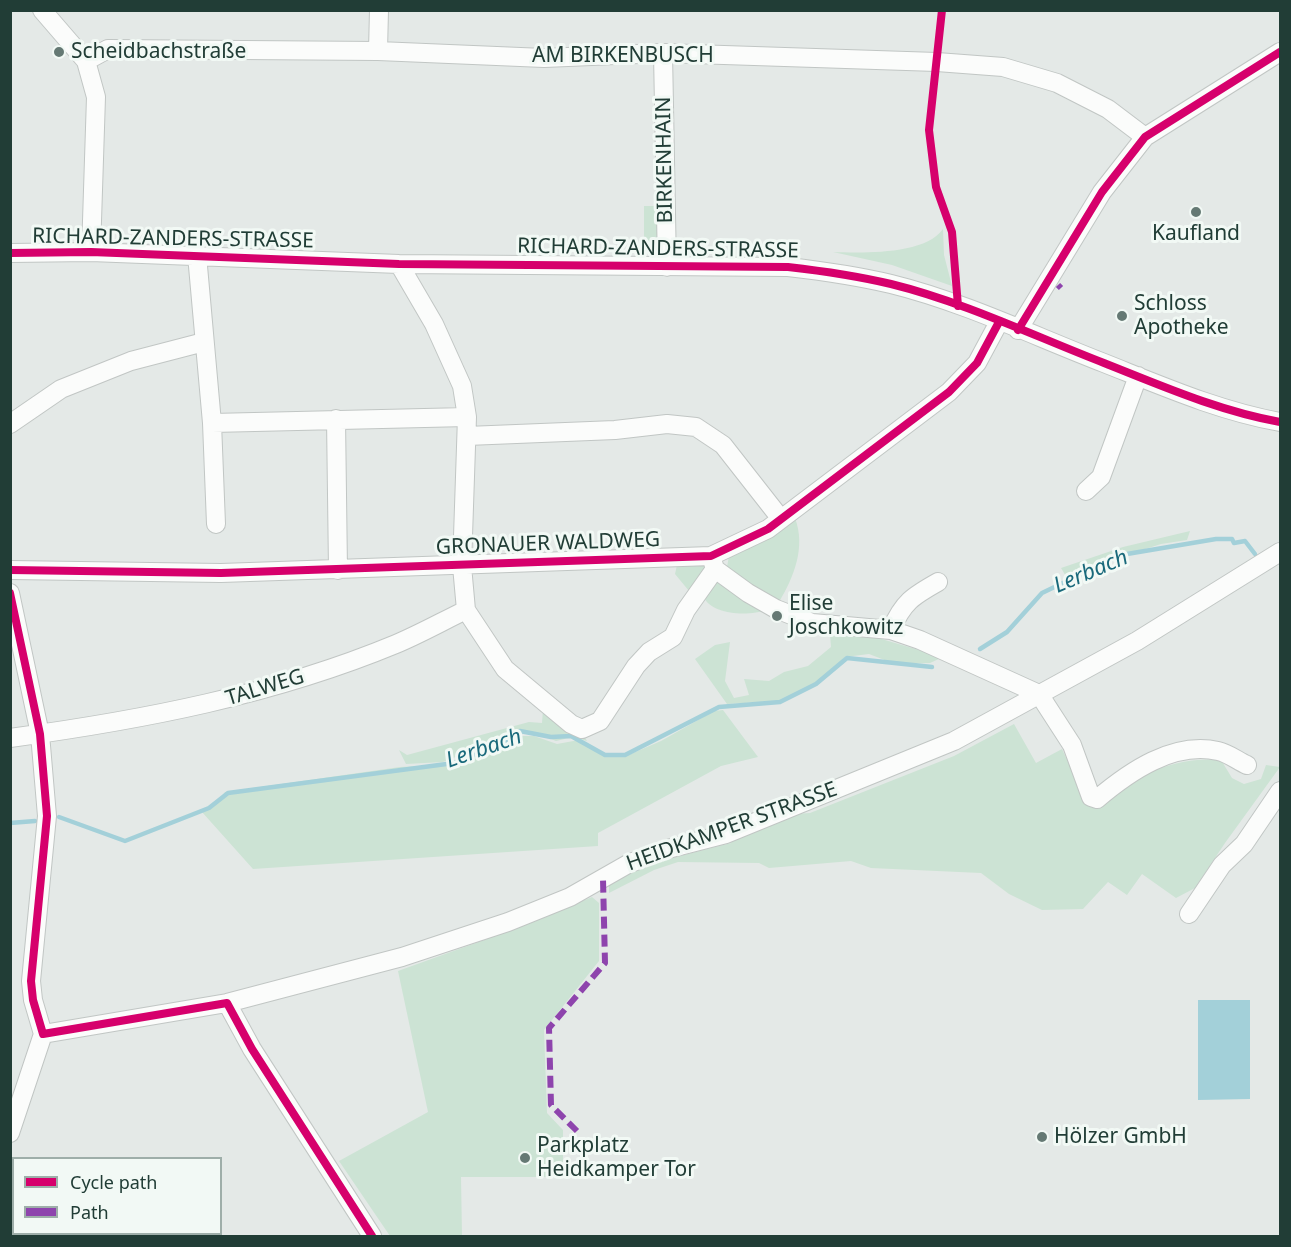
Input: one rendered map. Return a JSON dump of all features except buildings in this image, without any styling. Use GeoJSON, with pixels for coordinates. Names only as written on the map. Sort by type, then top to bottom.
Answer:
{"type":"FeatureCollection","features":[{"type":"Feature","properties":{"kind":"street"},"geometry":{"type":"LineString","coordinates":[[42,10],[86,61],[96,97],[91,252]]}},
{"type":"Feature","properties":{"kind":"street"},"geometry":{"type":"LineString","coordinates":[[378,51],[379,10]]}},
{"type":"Feature","properties":{"kind":"street","name":"AM BIRKENBUSCH"},"geometry":{"type":"LineString","coordinates":[[86,61],[108,49],[378,51],[544,57],[663,53],[938,62],[1003,67],[1068,88],[1108,109],[1144,137]]}},
{"type":"Feature","properties":{"kind":"street"},"geometry":{"type":"LineString","coordinates":[[1018,330],[1102,192],[1144,137],[1281,52]]}},
{"type":"Feature","properties":{"kind":"street","name":"BIRKENHAIN"},"geometry":{"type":"LineString","coordinates":[[663,53],[667,267]]}},
{"type":"Feature","properties":{"kind":"street","name":"RICHARD-ZANDERS-STRASSE"},"geometry":{"type":"LineString","coordinates":[[10,253],[91,252],[399,264],[788,267],[842,274],[892,285],[999,322],[1232,410],[1281,422]]}},
{"type":"Feature","properties":{"kind":"street"},"geometry":{"type":"LineString","coordinates":[[197,255],[212,423],[216,524]]}},
{"type":"Feature","properties":{"kind":"street"},"geometry":{"type":"LineString","coordinates":[[399,264],[448,353],[462,386],[467,427],[462,566],[466,610],[505,669],[571,724],[582,729],[600,721],[636,666],[649,652],[674,637],[686,610],[713,563],[748,593],[776,609],[812,623],[891,630],[920,640],[1039,694],[1072,745],[1091,797],[1096,799],[1131,773],[1162,757],[1192,750],[1219,751],[1247,765]]}},
{"type":"Feature","properties":{"kind":"street","name":"GRONAUER WALDWEG"},"geometry":{"type":"LineString","coordinates":[[10,570],[221,573],[462,566],[713,563],[768,529],[949,392],[977,363],[999,322]]}},
{"type":"Feature","properties":{"kind":"street"},"geometry":{"type":"LineString","coordinates":[[10,424],[61,389],[131,361],[204,342]]}},
{"type":"Feature","properties":{"kind":"street"},"geometry":{"type":"LineString","coordinates":[[1086,491],[1101,477],[1138,376]]}},
{"type":"Feature","properties":{"kind":"street"},"geometry":{"type":"LineString","coordinates":[[212,423],[336,419],[467,427],[615,430],[667,424],[696,427],[723,445],[781,519]]}},
{"type":"Feature","properties":{"kind":"street"},"geometry":{"type":"LineString","coordinates":[[336,419],[338,570]]}},
{"type":"Feature","properties":{"kind":"street","name":"HEIDKAMPER STRASSE"},"geometry":{"type":"LineString","coordinates":[[43,1034],[226,1003],[402,957],[508,922],[570,897],[628,864],[664,850],[726,834],[954,741],[1137,641],[1281,552]]}},
{"type":"Feature","properties":{"kind":"street"},"geometry":{"type":"LineString","coordinates":[[891,630],[901,608],[914,595],[938,582]]}},
{"type":"Feature","properties":{"kind":"street"},"geometry":{"type":"LineString","coordinates":[[10,593],[40,734],[47,816],[31,981],[33,1000],[43,1034],[10,1133]]}},
{"type":"Feature","properties":{"kind":"street","name":"TALWEG"},"geometry":{"type":"LineString","coordinates":[[10,738],[188,709],[276,686],[396,644],[466,610]]}},
{"type":"Feature","properties":{"kind":"street"},"geometry":{"type":"LineString","coordinates":[[1189,914],[1222,865],[1244,844],[1281,791]]}},
{"type":"Feature","properties":{"kind":"street"},"geometry":{"type":"LineString","coordinates":[[226,1003],[252,1049],[372,1236]]}},
{"type":"Feature","properties":{"kind":"green space"},"geometry":{"type":"Polygon","coordinates":[[[644,206],[662,206],[662,247],[644,247],[644,206]]]}},
{"type":"Feature","properties":{"kind":"green space"},"geometry":{"type":"Polygon","coordinates":[[[943,229],[944,255],[952,286],[892,265],[833,252],[876,252],[908,248],[922,244],[943,229]]]}},
{"type":"Feature","properties":{"kind":"green space"},"geometry":{"type":"Polygon","coordinates":[[[795,518],[799,540],[797,562],[779,602],[769,598],[727,567],[729,556],[795,518]]]}},
{"type":"Feature","properties":{"kind":"green space"},"geometry":{"type":"Polygon","coordinates":[[[1190,531],[1187,540],[1161,544],[1133,553],[1114,554],[1067,578],[1061,568],[1123,547],[1190,531]]]}},
{"type":"Feature","properties":{"kind":"green space"},"geometry":{"type":"Polygon","coordinates":[[[677,565],[703,565],[705,567],[689,591],[675,574],[677,565]]]}},
{"type":"Feature","properties":{"kind":"green space"},"geometry":{"type":"Polygon","coordinates":[[[714,579],[767,610],[732,613],[714,607],[703,596],[714,579]]]}},
{"type":"Feature","properties":{"kind":"green space"},"geometry":{"type":"Polygon","coordinates":[[[830,634],[878,638],[943,657],[930,663],[895,664],[869,654],[845,657],[823,679],[779,701],[727,704],[695,659],[715,645],[730,642],[725,681],[734,698],[749,695],[744,679],[769,681],[784,672],[808,666],[831,647],[830,634]]]}},
{"type":"Feature","properties":{"kind":"green space"},"geometry":{"type":"Polygon","coordinates":[[[543,710],[583,734],[587,741],[573,737],[556,741],[533,732],[518,731],[488,751],[471,751],[443,762],[406,764],[399,750],[407,755],[529,722],[542,723],[543,710]]]}},
{"type":"Feature","properties":{"kind":"green space"},"geometry":{"type":"Polygon","coordinates":[[[723,710],[758,757],[721,766],[598,833],[598,846],[253,869],[202,812],[213,807],[225,792],[400,767],[443,765],[472,755],[488,755],[519,736],[534,736],[557,744],[579,740],[606,754],[616,757],[626,756],[661,741],[714,711],[723,710]]]}},
{"type":"Feature","properties":{"kind":"green space"},"geometry":{"type":"Polygon","coordinates":[[[1014,724],[1036,763],[1062,749],[1087,803],[1151,771],[1185,762],[1221,760],[1232,778],[1244,784],[1261,779],[1266,765],[1280,767],[1195,888],[1176,898],[1142,874],[1127,895],[1108,882],[1083,909],[1042,910],[1009,894],[981,873],[871,868],[851,861],[769,868],[759,863],[678,862],[654,870],[609,893],[609,884],[640,866],[731,843],[733,838],[795,814],[810,813],[954,756],[1014,724]]]}},
{"type":"Feature","properties":{"kind":"green space"},"geometry":{"type":"Polygon","coordinates":[[[592,897],[599,903],[599,961],[544,1030],[547,1113],[563,1130],[563,1177],[461,1177],[462,1236],[390,1236],[339,1161],[428,1112],[398,971],[520,927],[592,897]]]}},
{"type":"Feature","properties":{"kind":"water"},"geometry":{"type":"Polygon","coordinates":[[[1198,1000],[1250,1000],[1250,1099],[1198,1100],[1198,1000]]]}},
{"type":"Feature","properties":{"kind":"waterway","name":"Lerbach"},"geometry":{"type":"LineString","coordinates":[[980,649],[1007,632],[1042,593],[1121,555],[1216,539],[1232,539],[1234,543],[1245,541],[1255,554]]}},
{"type":"Feature","properties":{"kind":"waterway","name":"Lerbach"},"geometry":{"type":"LineString","coordinates":[[59,817],[125,841],[209,808],[228,793],[454,763],[497,746],[520,731],[551,737],[571,736],[605,755],[625,755],[719,707],[780,702],[816,684],[847,658],[932,667]]}},
{"type":"Feature","properties":{"kind":"waterway","name":"Lerbach"},"geometry":{"type":"LineString","coordinates":[[10,823],[35,821]]}},
{"type":"Feature","properties":{"kind":"marked path"},"geometry":{"type":"LineString","coordinates":[[1058,285],[1061,288]]}},
{"type":"Feature","properties":{"kind":"marked path"},"geometry":{"type":"LineString","coordinates":[[577,1131],[551,1105],[549,1028],[605,963],[603,879]]}},
{"type":"Feature","properties":{"kind":"cycle path"},"geometry":{"type":"LineString","coordinates":[[942,10],[929,130],[936,187],[952,232],[958,306]]}},
{"type":"Feature","properties":{"kind":"cycle path"},"geometry":{"type":"LineString","coordinates":[[1018,330],[1102,192],[1145,137],[1280,52]]}},
{"type":"Feature","properties":{"kind":"cycle path"},"geometry":{"type":"LineString","coordinates":[[10,253],[91,252],[399,264],[788,267],[814,270],[853,276],[918,291],[999,320],[1191,397],[1280,422]]}},
{"type":"Feature","properties":{"kind":"cycle path"},"geometry":{"type":"LineString","coordinates":[[10,570],[221,573],[711,556],[768,529],[949,392],[977,363],[999,322]]}},
{"type":"Feature","properties":{"kind":"cycle path"},"geometry":{"type":"LineString","coordinates":[[10,593],[40,734],[47,816],[31,981],[33,1000],[43,1034],[227,1003],[252,1049],[372,1236]]}},
{"type":"Feature","properties":{"kind":"place","name":"Scheidbachstraße"},"geometry":{"type":"Point","coordinates":[59,52]}},
{"type":"Feature","properties":{"kind":"place","name":"Kaufland"},"geometry":{"type":"Point","coordinates":[1196,212]}},
{"type":"Feature","properties":{"kind":"place","name":"Schloss Apotheke"},"geometry":{"type":"Point","coordinates":[1122,316]}},
{"type":"Feature","properties":{"kind":"place","name":"Elise Joschkowitz"},"geometry":{"type":"Point","coordinates":[777,616]}},
{"type":"Feature","properties":{"kind":"place","name":"Hölzer GmbH"},"geometry":{"type":"Point","coordinates":[1042,1137]}},
{"type":"Feature","properties":{"kind":"place","name":"Parkplatz Heidkamper Tor"},"geometry":{"type":"Point","coordinates":[525,1158]}}]}
